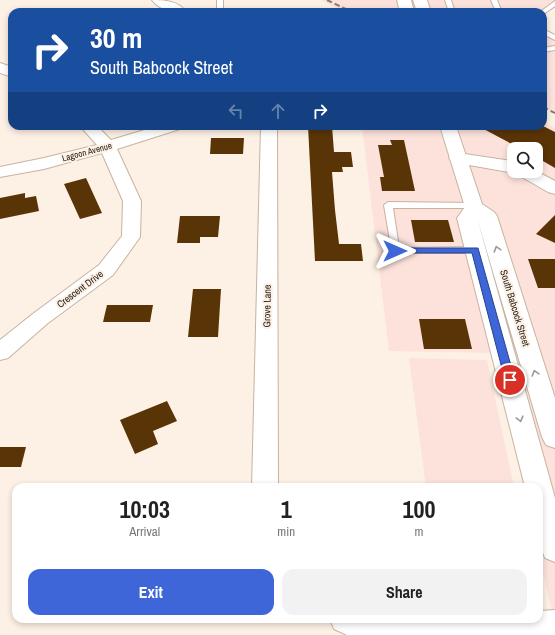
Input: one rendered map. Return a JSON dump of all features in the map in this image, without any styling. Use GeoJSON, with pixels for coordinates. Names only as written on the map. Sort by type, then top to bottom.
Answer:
{"type":"FeatureCollection","features":[{"type":"Feature","properties":{"kind":"main road","name":"South Babcock Street"},"geometry":{"type":"LineString","coordinates":[[449,130],[473,206],[487,216],[555,437]]}},
{"type":"Feature","properties":{"kind":"main road"},"geometry":{"type":"LineString","coordinates":[[458,158],[507,166]]}},
{"type":"Feature","properties":{"kind":"main road"},"geometry":{"type":"LineString","coordinates":[[536,178],[555,188]]}},
{"type":"Feature","properties":{"kind":"main road"},"geometry":{"type":"LineString","coordinates":[[473,206],[467,218],[538,483]]}},
{"type":"Feature","properties":{"kind":"main road"},"geometry":{"type":"LineString","coordinates":[[543,503],[555,549]]}},
{"type":"Feature","properties":{"kind":"street"},"geometry":{"type":"LineString","coordinates":[[158,0],[173,8]]}},
{"type":"Feature","properties":{"kind":"street","name":"Crescent Drive"},"geometry":{"type":"LineString","coordinates":[[0,352],[41,318],[106,270],[131,237],[132,201],[108,147],[92,130]]}},
{"type":"Feature","properties":{"kind":"street","name":"Lagoon Avenue"},"geometry":{"type":"LineString","coordinates":[[0,172],[20,169],[108,147],[161,130]]}},
{"type":"Feature","properties":{"kind":"street","name":"Grove Lane"},"geometry":{"type":"LineString","coordinates":[[266,483],[269,130]]}},
{"type":"Feature","properties":{"kind":"street"},"geometry":{"type":"LineString","coordinates":[[0,331],[41,318]]}},
{"type":"Feature","properties":{"kind":"street"},"geometry":{"type":"LineString","coordinates":[[353,623],[360,626],[555,625]]}},
{"type":"Feature","properties":{"kind":"lane"},"geometry":{"type":"LineString","coordinates":[[473,206],[388,205],[395,251],[475,250]]}},
{"type":"Feature","properties":{"kind":"shaded area"},"geometry":{"type":"Polygon","coordinates":[[[321,0],[555,0],[555,4],[547,9],[547,8],[337,8],[321,0]]]}},
{"type":"Feature","properties":{"kind":"shaded area"},"geometry":{"type":"Polygon","coordinates":[[[547,33],[555,38],[555,113],[547,109],[547,33]]]}},
{"type":"Feature","properties":{"kind":"shaded area"},"geometry":{"type":"Polygon","coordinates":[[[547,124],[555,128],[555,625],[543,572],[543,483],[523,483],[493,353],[389,351],[362,130],[547,130],[547,124]]]}},
{"type":"Feature","properties":{"kind":"shaded area"},"geometry":{"type":"Polygon","coordinates":[[[409,358],[487,360],[513,483],[425,483],[409,358]]]}},
{"type":"Feature","properties":{"kind":"building"},"geometry":{"type":"Polygon","coordinates":[[[547,128],[555,132],[555,168],[543,161],[543,142],[508,142],[485,130],[547,130],[547,128]]]}},
{"type":"Feature","properties":{"kind":"building"},"geometry":{"type":"Polygon","coordinates":[[[308,130],[332,130],[334,152],[351,152],[353,167],[342,167],[343,172],[332,172],[339,244],[361,244],[363,261],[315,261],[308,130]]]}},
{"type":"Feature","properties":{"kind":"building"},"geometry":{"type":"Polygon","coordinates":[[[211,138],[244,138],[243,154],[210,154],[211,138]]]}},
{"type":"Feature","properties":{"kind":"building"},"geometry":{"type":"Polygon","coordinates":[[[390,140],[404,140],[415,191],[382,191],[380,177],[384,177],[378,145],[392,145],[390,140]]]}},
{"type":"Feature","properties":{"kind":"building"},"geometry":{"type":"Polygon","coordinates":[[[86,178],[102,213],[80,219],[64,184],[86,178]]]}},
{"type":"Feature","properties":{"kind":"building"},"geometry":{"type":"Polygon","coordinates":[[[25,193],[25,198],[36,196],[39,211],[0,219],[0,198],[25,193]]]}},
{"type":"Feature","properties":{"kind":"building"},"geometry":{"type":"Polygon","coordinates":[[[555,215],[555,243],[536,234],[555,215]]]}},
{"type":"Feature","properties":{"kind":"building"},"geometry":{"type":"Polygon","coordinates":[[[180,216],[220,216],[218,237],[200,237],[200,243],[177,243],[180,216]]]}},
{"type":"Feature","properties":{"kind":"building"},"geometry":{"type":"Polygon","coordinates":[[[411,220],[448,220],[454,242],[415,242],[411,220]]]}},
{"type":"Feature","properties":{"kind":"building"},"geometry":{"type":"Polygon","coordinates":[[[528,259],[555,259],[555,288],[538,288],[528,259]]]}},
{"type":"Feature","properties":{"kind":"building"},"geometry":{"type":"Polygon","coordinates":[[[193,289],[221,289],[218,337],[188,337],[193,289]]]}},
{"type":"Feature","properties":{"kind":"building"},"geometry":{"type":"Polygon","coordinates":[[[107,305],[153,305],[150,322],[103,322],[107,305]]]}},
{"type":"Feature","properties":{"kind":"building"},"geometry":{"type":"Polygon","coordinates":[[[419,319],[465,319],[472,349],[424,349],[419,319]]]}},
{"type":"Feature","properties":{"kind":"building"},"geometry":{"type":"Polygon","coordinates":[[[167,401],[177,421],[153,431],[158,444],[135,454],[120,420],[167,401]]]}},
{"type":"Feature","properties":{"kind":"building"},"geometry":{"type":"Polygon","coordinates":[[[0,447],[26,447],[21,467],[0,467],[0,447]]]}},
{"type":"Feature","properties":{"kind":"railway"},"geometry":{"type":"LineString","coordinates":[[327,0],[344,8]]}},
{"type":"Feature","properties":{"kind":"railway"},"geometry":{"type":"LineString","coordinates":[[547,109],[555,113]]}},
{"type":"Feature","properties":{"kind":"route"},"geometry":{"type":"LineString","coordinates":[[395,251],[475,250],[510,380]]}}]}
